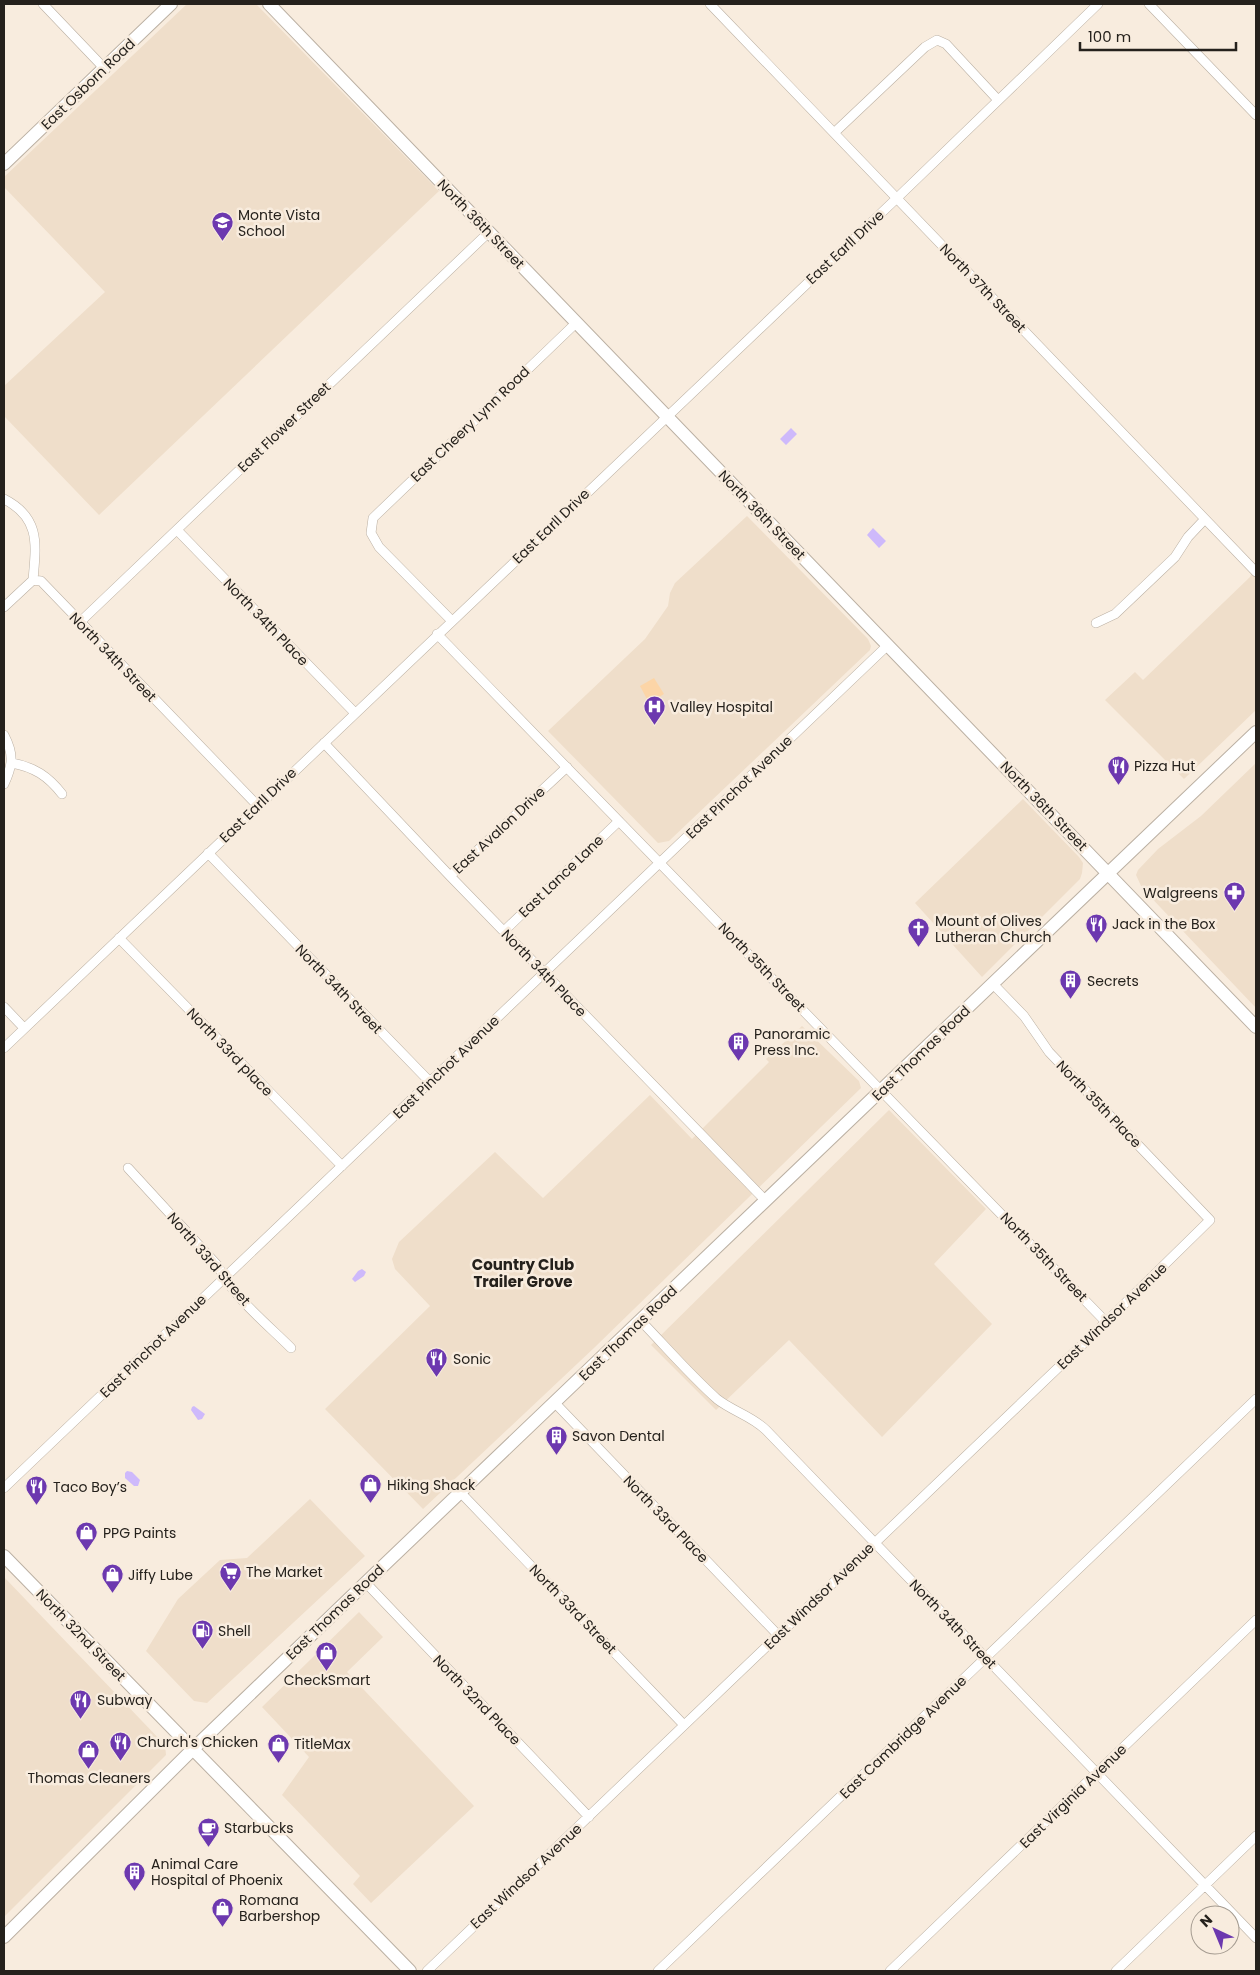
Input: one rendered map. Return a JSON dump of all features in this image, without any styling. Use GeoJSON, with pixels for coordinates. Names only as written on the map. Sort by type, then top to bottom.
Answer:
{"type":"FeatureCollection","features":[{"type":"Feature","properties":{"kind":"main road","name":"East Osborn Road"},"geometry":{"type":"LineString","coordinates":[[4,164],[171,4]]}},
{"type":"Feature","properties":{"kind":"main road","name":"North 36th Street"},"geometry":{"type":"LineString","coordinates":[[269,4],[1256,1026]]}},
{"type":"Feature","properties":{"kind":"main road","name":"East Thomas Road"},"geometry":{"type":"LineString","coordinates":[[4,1937],[193,1749],[1256,732]]}},
{"type":"Feature","properties":{"kind":"main road","name":"North 32nd Street"},"geometry":{"type":"LineString","coordinates":[[4,1556],[410,1971]]}},
{"type":"Feature","properties":{"kind":"street"},"geometry":{"type":"LineString","coordinates":[[43,4],[104,68]]}},
{"type":"Feature","properties":{"kind":"street","name":"North 37th Street"},"geometry":{"type":"LineString","coordinates":[[710,4],[1256,572]]}},
{"type":"Feature","properties":{"kind":"street","name":"East Earll Drive"},"geometry":{"type":"LineString","coordinates":[[4,1048],[897,198],[1098,4]]}},
{"type":"Feature","properties":{"kind":"street"},"geometry":{"type":"LineString","coordinates":[[1149,4],[1256,115]]}},
{"type":"Feature","properties":{"kind":"street"},"geometry":{"type":"LineString","coordinates":[[834,133],[925,47],[937,40],[946,44],[998,100]]}},
{"type":"Feature","properties":{"kind":"street","name":"East Flower Street"},"geometry":{"type":"LineString","coordinates":[[80,622],[489,232]]}},
{"type":"Feature","properties":{"kind":"street","name":"East Cheery Lynn Road"},"geometry":{"type":"LineString","coordinates":[[452,621],[374,540],[371,529],[373,518],[576,323]]}},
{"type":"Feature","properties":{"kind":"street"},"geometry":{"type":"LineString","coordinates":[[4,499],[16,506],[24,515],[35,538],[36,551],[32,580],[4,607]]}},
{"type":"Feature","properties":{"kind":"street"},"geometry":{"type":"LineString","coordinates":[[1096,623],[1115,614],[1175,557],[1188,537],[1205,519]]}},
{"type":"Feature","properties":{"kind":"street","name":"North 34th Place"},"geometry":{"type":"LineString","coordinates":[[177,530],[354,713]]}},
{"type":"Feature","properties":{"kind":"street","name":"North 34th Street"},"geometry":{"type":"LineString","coordinates":[[32,580],[41,582],[258,806]]}},
{"type":"Feature","properties":{"kind":"street","name":"North 35th Street"},"geometry":{"type":"LineString","coordinates":[[438,634],[1106,1322]]}},
{"type":"Feature","properties":{"kind":"street","name":"East Pinchot Avenue"},"geometry":{"type":"LineString","coordinates":[[4,1488],[888,645]]}},
{"type":"Feature","properties":{"kind":"street"},"geometry":{"type":"LineString","coordinates":[[4,735],[10,750],[12,764],[4,784]]}},
{"type":"Feature","properties":{"kind":"street","name":"North 34th Place"},"geometry":{"type":"LineString","coordinates":[[324,743],[450,876],[766,1201]]}},
{"type":"Feature","properties":{"kind":"street"},"geometry":{"type":"LineString","coordinates":[[12,764],[36,769],[51,781],[62,794]]}},
{"type":"Feature","properties":{"kind":"street","name":"East Avalon Drive"},"geometry":{"type":"LineString","coordinates":[[450,876],[552,782],[565,766]]}},
{"type":"Feature","properties":{"kind":"street","name":"East Lance Lane"},"geometry":{"type":"LineString","coordinates":[[504,931],[619,821]]}},
{"type":"Feature","properties":{"kind":"street","name":"North 34th Street"},"geometry":{"type":"LineString","coordinates":[[208,853],[430,1082]]}},
{"type":"Feature","properties":{"kind":"street","name":"North 33rd place"},"geometry":{"type":"LineString","coordinates":[[119,938],[342,1166]]}},
{"type":"Feature","properties":{"kind":"street","name":"North 35th Place"},"geometry":{"type":"LineString","coordinates":[[994,984],[1024,1016],[1049,1052],[1210,1220]]}},
{"type":"Feature","properties":{"kind":"street"},"geometry":{"type":"LineString","coordinates":[[4,1007],[24,1028]]}},
{"type":"Feature","properties":{"kind":"street","name":"North 33rd Street"},"geometry":{"type":"LineString","coordinates":[[128,1168],[218,1266],[224,1278],[291,1348]]}},
{"type":"Feature","properties":{"kind":"street","name":"East Windsor Avenue"},"geometry":{"type":"LineString","coordinates":[[427,1971],[1106,1322],[1210,1220]]}},
{"type":"Feature","properties":{"kind":"street","name":"North 34th Street"},"geometry":{"type":"LineString","coordinates":[[641,1321],[716,1397],[760,1424],[1256,1938]]}},
{"type":"Feature","properties":{"kind":"street","name":"East Cambridge Avenue"},"geometry":{"type":"LineString","coordinates":[[658,1971],[1256,1399]]}},
{"type":"Feature","properties":{"kind":"street","name":"North 33rd Place"},"geometry":{"type":"LineString","coordinates":[[555,1403],[778,1635]]}},
{"type":"Feature","properties":{"kind":"street","name":"North 33rd Street"},"geometry":{"type":"LineString","coordinates":[[461,1493],[684,1725]]}},
{"type":"Feature","properties":{"kind":"street","name":"North 32nd Place"},"geometry":{"type":"LineString","coordinates":[[366,1583],[589,1817]]}},
{"type":"Feature","properties":{"kind":"street","name":"East Virginia Avenue"},"geometry":{"type":"LineString","coordinates":[[890,1971],[1256,1620]]}},
{"type":"Feature","properties":{"kind":"street"},"geometry":{"type":"LineString","coordinates":[[1116,1971],[1256,1836]]}},
{"type":"Feature","properties":{"kind":"shaded area","name":"Monte Vista School"},"geometry":{"type":"Polygon","coordinates":[[[187,4],[256,4],[439,191],[99,515],[4,416],[4,386],[105,292],[4,187],[4,177],[187,4]]]}},
{"type":"Feature","properties":{"kind":"shaded area"},"geometry":{"type":"Polygon","coordinates":[[[791,428],[797,434],[786,445],[780,439],[791,428]]]}},
{"type":"Feature","properties":{"kind":"shaded area"},"geometry":{"type":"Polygon","coordinates":[[[747,516],[868,639],[871,646],[870,650],[669,841],[658,843],[548,731],[645,639],[668,606],[670,593],[675,583],[747,516]]]}},
{"type":"Feature","properties":{"kind":"shaded area"},"geometry":{"type":"Polygon","coordinates":[[[873,528],[886,541],[879,548],[867,535],[873,528]]]}},
{"type":"Feature","properties":{"kind":"shaded area"},"geometry":{"type":"Polygon","coordinates":[[[1256,563],[1256,710],[1184,779],[1105,700],[1135,672],[1143,680],[1250,577],[1256,563]]]}},
{"type":"Feature","properties":{"kind":"shaded area"},"geometry":{"type":"Polygon","coordinates":[[[654,678],[664,694],[649,703],[640,686],[654,678]]]}},
{"type":"Feature","properties":{"kind":"shaded area"},"geometry":{"type":"Polygon","coordinates":[[[1256,763],[1256,1008],[1142,888],[1136,875],[1138,870],[1158,849],[1201,816],[1256,763]]]}},
{"type":"Feature","properties":{"kind":"shaded area"},"geometry":{"type":"Polygon","coordinates":[[[1023,799],[1079,857],[1083,863],[1082,873],[1080,879],[982,977],[915,903],[1023,799]]]}},
{"type":"Feature","properties":{"kind":"shaded area"},"geometry":{"type":"Polygon","coordinates":[[[802,1026],[859,1081],[861,1088],[595,1347],[423,1509],[325,1409],[430,1306],[395,1269],[392,1259],[399,1242],[495,1152],[543,1198],[650,1095],[692,1139],[769,1062],[766,1059],[802,1026]]]}},
{"type":"Feature","properties":{"kind":"shaded area"},"geometry":{"type":"Polygon","coordinates":[[[889,1110],[986,1209],[934,1264],[992,1324],[882,1437],[789,1340],[716,1410],[651,1345],[889,1110]]]}},
{"type":"Feature","properties":{"kind":"shaded area"},"geometry":{"type":"Polygon","coordinates":[[[362,1269],[366,1272],[364,1276],[355,1282],[352,1279],[362,1269]]]}},
{"type":"Feature","properties":{"kind":"shaded area"},"geometry":{"type":"Polygon","coordinates":[[[194,1406],[205,1414],[202,1419],[198,1420],[191,1410],[194,1406]]]}},
{"type":"Feature","properties":{"kind":"shaded area"},"geometry":{"type":"Polygon","coordinates":[[[127,1471],[132,1472],[140,1480],[138,1486],[134,1486],[125,1478],[127,1471]]]}},
{"type":"Feature","properties":{"kind":"shaded area"},"geometry":{"type":"Polygon","coordinates":[[[310,1499],[365,1556],[207,1703],[194,1701],[146,1651],[178,1599],[220,1560],[247,1558],[310,1499]]]}},
{"type":"Feature","properties":{"kind":"shaded area"},"geometry":{"type":"Polygon","coordinates":[[[4,1577],[165,1745],[166,1755],[4,1917],[4,1577]]]}},
{"type":"Feature","properties":{"kind":"shaded area"},"geometry":{"type":"Polygon","coordinates":[[[359,1612],[383,1637],[347,1672],[474,1806],[371,1903],[353,1884],[360,1876],[282,1795],[309,1757],[262,1707],[359,1612]]]}},
{"type":"Feature","properties":{"kind":"place","name":"Monte Vista School"},"geometry":{"type":"Point","coordinates":[222,242]}},
{"type":"Feature","properties":{"kind":"place","name":"Valley Hospital"},"geometry":{"type":"Point","coordinates":[654,726]}},
{"type":"Feature","properties":{"kind":"place","name":"Pizza Hut"},"geometry":{"type":"Point","coordinates":[1118,785]}},
{"type":"Feature","properties":{"kind":"place","name":"Walgreens"},"geometry":{"type":"Point","coordinates":[1234,912]}},
{"type":"Feature","properties":{"kind":"place","name":"Jack in the Box"},"geometry":{"type":"Point","coordinates":[1096,943]}},
{"type":"Feature","properties":{"kind":"place","name":"Mount of Olives Lutheran Church"},"geometry":{"type":"Point","coordinates":[919,948]}},
{"type":"Feature","properties":{"kind":"place","name":"Secrets"},"geometry":{"type":"Point","coordinates":[1071,1000]}},
{"type":"Feature","properties":{"kind":"place","name":"Panoramic Press Inc."},"geometry":{"type":"Point","coordinates":[738,1061]}},
{"type":"Feature","properties":{"kind":"place","name":"Sonic"},"geometry":{"type":"Point","coordinates":[437,1378]}},
{"type":"Feature","properties":{"kind":"place","name":"Savon Dental"},"geometry":{"type":"Point","coordinates":[556,1455]}},
{"type":"Feature","properties":{"kind":"place","name":"Hiking Shack"},"geometry":{"type":"Point","coordinates":[371,1504]}},
{"type":"Feature","properties":{"kind":"place","name":"Taco Boy’s"},"geometry":{"type":"Point","coordinates":[37,1506]}},
{"type":"Feature","properties":{"kind":"place","name":"PPG Paints"},"geometry":{"type":"Point","coordinates":[87,1552]}},
{"type":"Feature","properties":{"kind":"place","name":"The Market"},"geometry":{"type":"Point","coordinates":[230,1591]}},
{"type":"Feature","properties":{"kind":"place","name":"Jiffy Lube"},"geometry":{"type":"Point","coordinates":[112,1594]}},
{"type":"Feature","properties":{"kind":"place","name":"Shell"},"geometry":{"type":"Point","coordinates":[202,1650]}},
{"type":"Feature","properties":{"kind":"place","name":"CheckSmart"},"geometry":{"type":"Point","coordinates":[327,1671]}},
{"type":"Feature","properties":{"kind":"place","name":"Subway"},"geometry":{"type":"Point","coordinates":[81,1719]}},
{"type":"Feature","properties":{"kind":"place","name":"Church's Chicken"},"geometry":{"type":"Point","coordinates":[121,1761]}},
{"type":"Feature","properties":{"kind":"place","name":"TitleMax"},"geometry":{"type":"Point","coordinates":[278,1763]}},
{"type":"Feature","properties":{"kind":"place","name":"Thomas Cleaners"},"geometry":{"type":"Point","coordinates":[89,1769]}},
{"type":"Feature","properties":{"kind":"place","name":"Starbucks"},"geometry":{"type":"Point","coordinates":[208,1847]}},
{"type":"Feature","properties":{"kind":"place","name":"Animal Care Hospital of Phoenix"},"geometry":{"type":"Point","coordinates":[135,1891]}},
{"type":"Feature","properties":{"kind":"place","name":"Romana Barbershop"},"geometry":{"type":"Point","coordinates":[223,1927]}},
{"type":"Feature","properties":{"kind":"district","name":"Country Club Trailer Grove"},"geometry":{"type":"Point","coordinates":[523,1274]}}]}
